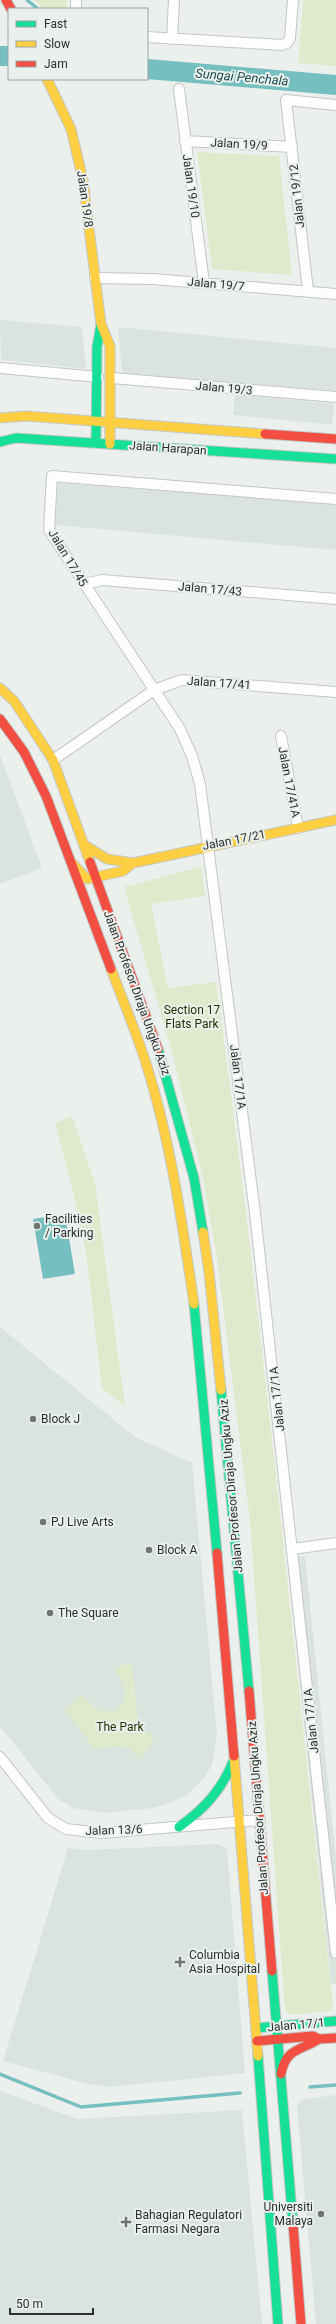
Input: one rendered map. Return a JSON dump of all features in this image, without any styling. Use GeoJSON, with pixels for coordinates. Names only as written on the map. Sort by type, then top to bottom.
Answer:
{"type":"FeatureCollection","features":[{"type":"Feature","properties":{"kind":"main road","name":"Jalan 19/8"},"geometry":{"type":"LineString","coordinates":[[47,80],[71,129],[80,166],[101,324],[110,346],[112,378],[110,444]]}},
{"type":"Feature","properties":{"kind":"main road","name":"Jalan 19/8"},"geometry":{"type":"LineString","coordinates":[[96,443],[98,377],[96,347],[101,324]]}},
{"type":"Feature","properties":{"kind":"main road","name":"Jalan Harapan"},"geometry":{"type":"LineString","coordinates":[[0,418],[26,416],[336,439]]}},
{"type":"Feature","properties":{"kind":"main road","name":"Jalan Harapan"},"geometry":{"type":"LineString","coordinates":[[0,442],[16,438],[336,459]]}},
{"type":"Feature","properties":{"kind":"main road","name":"Jalan Profesor Diraja Ungku Aziz"},"geometry":{"type":"LineString","coordinates":[[0,688],[14,701],[53,760],[86,846],[96,878],[160,1053],[194,1178],[210,1272],[221,1385],[260,1820],[275,2027],[301,2324]]}},
{"type":"Feature","properties":{"kind":"main road","name":"Jalan Profesor Diraja Ungku Aziz"},"geometry":{"type":"LineString","coordinates":[[0,719],[24,752],[36,773],[144,1058],[168,1150],[182,1220],[194,1307],[208,1441],[256,2028],[278,2324]]}},
{"type":"Feature","properties":{"kind":"main road","name":"Jalan 17/21"},"geometry":{"type":"LineString","coordinates":[[86,846],[107,859],[133,862],[336,820]]}},
{"type":"Feature","properties":{"kind":"main road"},"geometry":{"type":"LineString","coordinates":[[68,857],[81,874],[87,879],[96,878]]}},
{"type":"Feature","properties":{"kind":"main road","name":"Jalan 17/21"},"geometry":{"type":"LineString","coordinates":[[96,878],[123,871],[133,862]]}},
{"type":"Feature","properties":{"kind":"main road"},"geometry":{"type":"LineString","coordinates":[[179,1827],[201,1812],[220,1790],[234,1758]]}},
{"type":"Feature","properties":{"kind":"main road","name":"Jalan 17/1"},"geometry":{"type":"LineString","coordinates":[[256,2028],[336,2021]]}},
{"type":"Feature","properties":{"kind":"main road","name":"Jalan 17/1"},"geometry":{"type":"LineString","coordinates":[[257,2041],[312,2036],[319,2039],[336,2038]]}},
{"type":"Feature","properties":{"kind":"main road"},"geometry":{"type":"LineString","coordinates":[[280,2081],[282,2063],[294,2049],[313,2044],[319,2039]]}},
{"type":"Feature","properties":{"kind":"street"},"geometry":{"type":"LineString","coordinates":[[172,39],[174,0]]}},
{"type":"Feature","properties":{"kind":"street"},"geometry":{"type":"LineString","coordinates":[[148,37],[282,45],[287,43],[290,38],[293,0]]}},
{"type":"Feature","properties":{"kind":"street","name":"Jalan 19/10"},"geometry":{"type":"LineString","coordinates":[[179,89],[204,283]]}},
{"type":"Feature","properties":{"kind":"street","name":"Jalan 19/12"},"geometry":{"type":"LineString","coordinates":[[308,291],[286,100],[336,105]]}},
{"type":"Feature","properties":{"kind":"street","name":"Jalan 19/9"},"geometry":{"type":"LineString","coordinates":[[185,142],[292,147]]}},
{"type":"Feature","properties":{"kind":"street","name":"Jalan 19/7"},"geometry":{"type":"LineString","coordinates":[[95,278],[153,279],[336,294]]}},
{"type":"Feature","properties":{"kind":"street"},"geometry":{"type":"LineString","coordinates":[[0,368],[98,377]]}},
{"type":"Feature","properties":{"kind":"street","name":"Jalan 19/3"},"geometry":{"type":"LineString","coordinates":[[112,378],[336,397]]}},
{"type":"Feature","properties":{"kind":"street","name":"Jalan 17/45"},"geometry":{"type":"LineString","coordinates":[[208,846],[200,784],[192,756],[180,729],[49,530],[52,476],[336,499]]}},
{"type":"Feature","properties":{"kind":"street","name":"Jalan 17/43"},"geometry":{"type":"LineString","coordinates":[[84,584],[102,580],[336,599]]}},
{"type":"Feature","properties":{"kind":"street","name":"Jalan 17/41"},"geometry":{"type":"LineString","coordinates":[[53,760],[154,690],[182,680],[336,692]]}},
{"type":"Feature","properties":{"kind":"street","name":"Jalan 17/41A"},"geometry":{"type":"LineString","coordinates":[[281,736],[298,828]]}},
{"type":"Feature","properties":{"kind":"street","name":"Jalan 17/1A"},"geometry":{"type":"LineString","coordinates":[[208,846],[256,1213],[336,1953]]}},
{"type":"Feature","properties":{"kind":"street"},"geometry":{"type":"LineString","coordinates":[[293,1548],[336,1543]]}},
{"type":"Feature","properties":{"kind":"street","name":"Jalan 13/6"},"geometry":{"type":"LineString","coordinates":[[0,1757],[48,1818],[66,1829],[102,1833],[260,1820]]}},
{"type":"Feature","properties":{"kind":"shaded area"},"geometry":{"type":"Polygon","coordinates":[[[0,320],[82,327],[86,369],[1,360],[0,320]]]}},
{"type":"Feature","properties":{"kind":"shaded area"},"geometry":{"type":"Polygon","coordinates":[[[118,327],[336,348],[336,391],[122,373],[118,327]]]}},
{"type":"Feature","properties":{"kind":"shaded area"},"geometry":{"type":"Polygon","coordinates":[[[235,394],[334,404],[332,425],[233,415],[235,394]]]}},
{"type":"Feature","properties":{"kind":"shaded area"},"geometry":{"type":"Polygon","coordinates":[[[58,483],[336,504],[336,550],[55,525],[58,483]]]}},
{"type":"Feature","properties":{"kind":"shaded area"},"geometry":{"type":"Polygon","coordinates":[[[0,755],[42,868],[0,884],[0,755]]]}},
{"type":"Feature","properties":{"kind":"shaded area"},"geometry":{"type":"Polygon","coordinates":[[[0,1327],[135,1437],[192,1463],[217,1736],[212,1765],[204,1778],[187,1795],[170,1803],[153,1808],[104,1813],[73,1808],[58,1799],[0,1726],[0,1327]]]}},
{"type":"Feature","properties":{"kind":"shaded area"},"geometry":{"type":"Polygon","coordinates":[[[305,1556],[336,1859],[336,1984],[331,1984],[287,1558],[305,1556]]]}},
{"type":"Feature","properties":{"kind":"shaded area"},"geometry":{"type":"Polygon","coordinates":[[[219,1844],[227,1850],[245,2073],[110,2087],[88,2084],[3,2061],[68,1848],[87,1850],[219,1844]]]}},
{"type":"Feature","properties":{"kind":"shaded area","name":"Bahagian Regulatori Farmasi Negara"},"geometry":{"type":"Polygon","coordinates":[[[0,2091],[78,2119],[242,2110],[262,2324],[0,2324],[0,2091]]]}},
{"type":"Feature","properties":{"kind":"shaded area","name":"Universiti Malaya"},"geometry":{"type":"Polygon","coordinates":[[[336,2095],[336,2324],[316,2324],[297,2105],[304,2099],[336,2095]]]}},
{"type":"Feature","properties":{"kind":"green space"},"geometry":{"type":"Polygon","coordinates":[[[33,0],[67,0],[66,8],[44,8],[33,0]]]}},
{"type":"Feature","properties":{"kind":"green space"},"geometry":{"type":"Polygon","coordinates":[[[303,0],[336,0],[336,66],[298,63],[303,0]]]}},
{"type":"Feature","properties":{"kind":"green space"},"geometry":{"type":"Polygon","coordinates":[[[197,152],[279,156],[292,275],[212,269],[197,152]]]}},
{"type":"Feature","properties":{"kind":"green space","name":"Section 17 Flats Park"},"geometry":{"type":"Polygon","coordinates":[[[201,867],[205,896],[151,904],[168,988],[216,982],[233,1110],[264,1366],[333,2006],[329,2011],[291,2015],[285,2011],[250,1520],[217,1257],[203,1179],[171,1049],[124,887],[201,867]]]}},
{"type":"Feature","properties":{"kind":"green space"},"geometry":{"type":"Polygon","coordinates":[[[72,1116],[95,1184],[125,1406],[102,1388],[86,1252],[72,1188],[55,1123],[72,1116]]]}},
{"type":"Feature","properties":{"kind":"green space","name":"The Park"},"geometry":{"type":"Polygon","coordinates":[[[132,1663],[138,1722],[144,1732],[154,1735],[150,1747],[139,1759],[135,1753],[125,1747],[120,1746],[95,1749],[64,1709],[82,1695],[92,1705],[102,1710],[111,1711],[118,1708],[123,1702],[125,1693],[122,1682],[115,1670],[123,1665],[132,1663]]]}},
{"type":"Feature","properties":{"kind":"water"},"geometry":{"type":"Polygon","coordinates":[[[65,1214],[75,1274],[43,1279],[33,1219],[65,1214]]]}},
{"type":"Feature","properties":{"kind":"waterway"},"geometry":{"type":"LineString","coordinates":[[27,0],[37,8]]}},
{"type":"Feature","properties":{"kind":"waterway","name":"Sungai Penchala"},"geometry":{"type":"LineString","coordinates":[[0,56],[8,56]]}},
{"type":"Feature","properties":{"kind":"waterway","name":"Sungai Penchala"},"geometry":{"type":"LineString","coordinates":[[148,69],[336,85]]}},
{"type":"Feature","properties":{"kind":"waterway"},"geometry":{"type":"LineString","coordinates":[[0,2074],[81,2107],[240,2093]]}},
{"type":"Feature","properties":{"kind":"waterway"},"geometry":{"type":"LineString","coordinates":[[310,2087],[336,2085]]}},
{"type":"Feature","properties":{"kind":"traffic: fast"},"geometry":{"type":"LineString","coordinates":[[96,443],[97,347],[101,324]]}},
{"type":"Feature","properties":{"kind":"traffic: fast"},"geometry":{"type":"LineString","coordinates":[[0,442],[16,438],[336,459]]}},
{"type":"Feature","properties":{"kind":"traffic: fast"},"geometry":{"type":"LineString","coordinates":[[158,1049],[194,1178],[203,1232]]}},
{"type":"Feature","properties":{"kind":"traffic: fast"},"geometry":{"type":"LineString","coordinates":[[194,1304],[217,1553]]}},
{"type":"Feature","properties":{"kind":"traffic: fast"},"geometry":{"type":"LineString","coordinates":[[221,1390],[249,1691]]}},
{"type":"Feature","properties":{"kind":"traffic: fast"},"geometry":{"type":"LineString","coordinates":[[179,1827],[211,1799],[223,1782],[233,1762]]}},
{"type":"Feature","properties":{"kind":"traffic: fast"},"geometry":{"type":"LineString","coordinates":[[272,1971],[293,2224]]}},
{"type":"Feature","properties":{"kind":"traffic: fast"},"geometry":{"type":"LineString","coordinates":[[256,2028],[336,2021]]}},
{"type":"Feature","properties":{"kind":"traffic: fast"},"geometry":{"type":"LineString","coordinates":[[258,2056],[278,2324]]}},
{"type":"Feature","properties":{"kind":"traffic: slow"},"geometry":{"type":"LineString","coordinates":[[47,80],[71,129],[83,180],[101,324],[110,346],[110,444]]}},
{"type":"Feature","properties":{"kind":"traffic: slow"},"geometry":{"type":"LineString","coordinates":[[0,418],[26,416],[265,434]]}},
{"type":"Feature","properties":{"kind":"traffic: slow"},"geometry":{"type":"LineString","coordinates":[[0,688],[14,701],[53,760],[90,862]]}},
{"type":"Feature","properties":{"kind":"traffic: slow"},"geometry":{"type":"LineString","coordinates":[[86,846],[107,859],[133,863],[336,820]]}},
{"type":"Feature","properties":{"kind":"traffic: slow"},"geometry":{"type":"LineString","coordinates":[[73,864],[87,879],[123,871],[133,863]]}},
{"type":"Feature","properties":{"kind":"traffic: slow"},"geometry":{"type":"LineString","coordinates":[[111,969],[144,1057],[161,1118],[180,1210],[194,1304]]}},
{"type":"Feature","properties":{"kind":"traffic: slow"},"geometry":{"type":"LineString","coordinates":[[203,1232],[209,1272],[221,1390]]}},
{"type":"Feature","properties":{"kind":"traffic: slow"},"geometry":{"type":"LineString","coordinates":[[234,1756],[258,2056]]}},
{"type":"Feature","properties":{"kind":"traffic: jam"},"geometry":{"type":"LineString","coordinates":[[6,0],[10,8]]}},
{"type":"Feature","properties":{"kind":"traffic: jam"},"geometry":{"type":"LineString","coordinates":[[265,434],[336,439]]}},
{"type":"Feature","properties":{"kind":"traffic: jam"},"geometry":{"type":"LineString","coordinates":[[0,719],[24,752],[46,796],[111,969]]}},
{"type":"Feature","properties":{"kind":"traffic: jam"},"geometry":{"type":"LineString","coordinates":[[90,862],[158,1049]]}},
{"type":"Feature","properties":{"kind":"traffic: jam"},"geometry":{"type":"LineString","coordinates":[[217,1553],[234,1756]]}},
{"type":"Feature","properties":{"kind":"traffic: jam"},"geometry":{"type":"LineString","coordinates":[[249,1691],[272,1971]]}},
{"type":"Feature","properties":{"kind":"traffic: jam"},"geometry":{"type":"LineString","coordinates":[[257,2041],[313,2036],[319,2039],[336,2038]]}},
{"type":"Feature","properties":{"kind":"traffic: jam"},"geometry":{"type":"LineString","coordinates":[[281,2074],[286,2059],[290,2055],[319,2039]]}},
{"type":"Feature","properties":{"kind":"traffic: jam"},"geometry":{"type":"LineString","coordinates":[[293,2224],[301,2324]]}},
{"type":"Feature","properties":{"kind":"place","name":"Facilities / Parking"},"geometry":{"type":"Point","coordinates":[37,1226]}},
{"type":"Feature","properties":{"kind":"place","name":"Block J"},"geometry":{"type":"Point","coordinates":[33,1419]}},
{"type":"Feature","properties":{"kind":"place","name":"PJ Live Arts"},"geometry":{"type":"Point","coordinates":[43,1522]}},
{"type":"Feature","properties":{"kind":"place","name":"Block A"},"geometry":{"type":"Point","coordinates":[149,1550]}},
{"type":"Feature","properties":{"kind":"place","name":"The Square"},"geometry":{"type":"Point","coordinates":[50,1613]}},
{"type":"Feature","properties":{"kind":"place","name":"Columbia Asia Hospital"},"geometry":{"type":"Point","coordinates":[180,1962]}},
{"type":"Feature","properties":{"kind":"place","name":"Universiti Malaya"},"geometry":{"type":"Point","coordinates":[321,2214]}},
{"type":"Feature","properties":{"kind":"place","name":"Bahagian Regulatori Farmasi Negara"},"geometry":{"type":"Point","coordinates":[126,2222]}}]}
